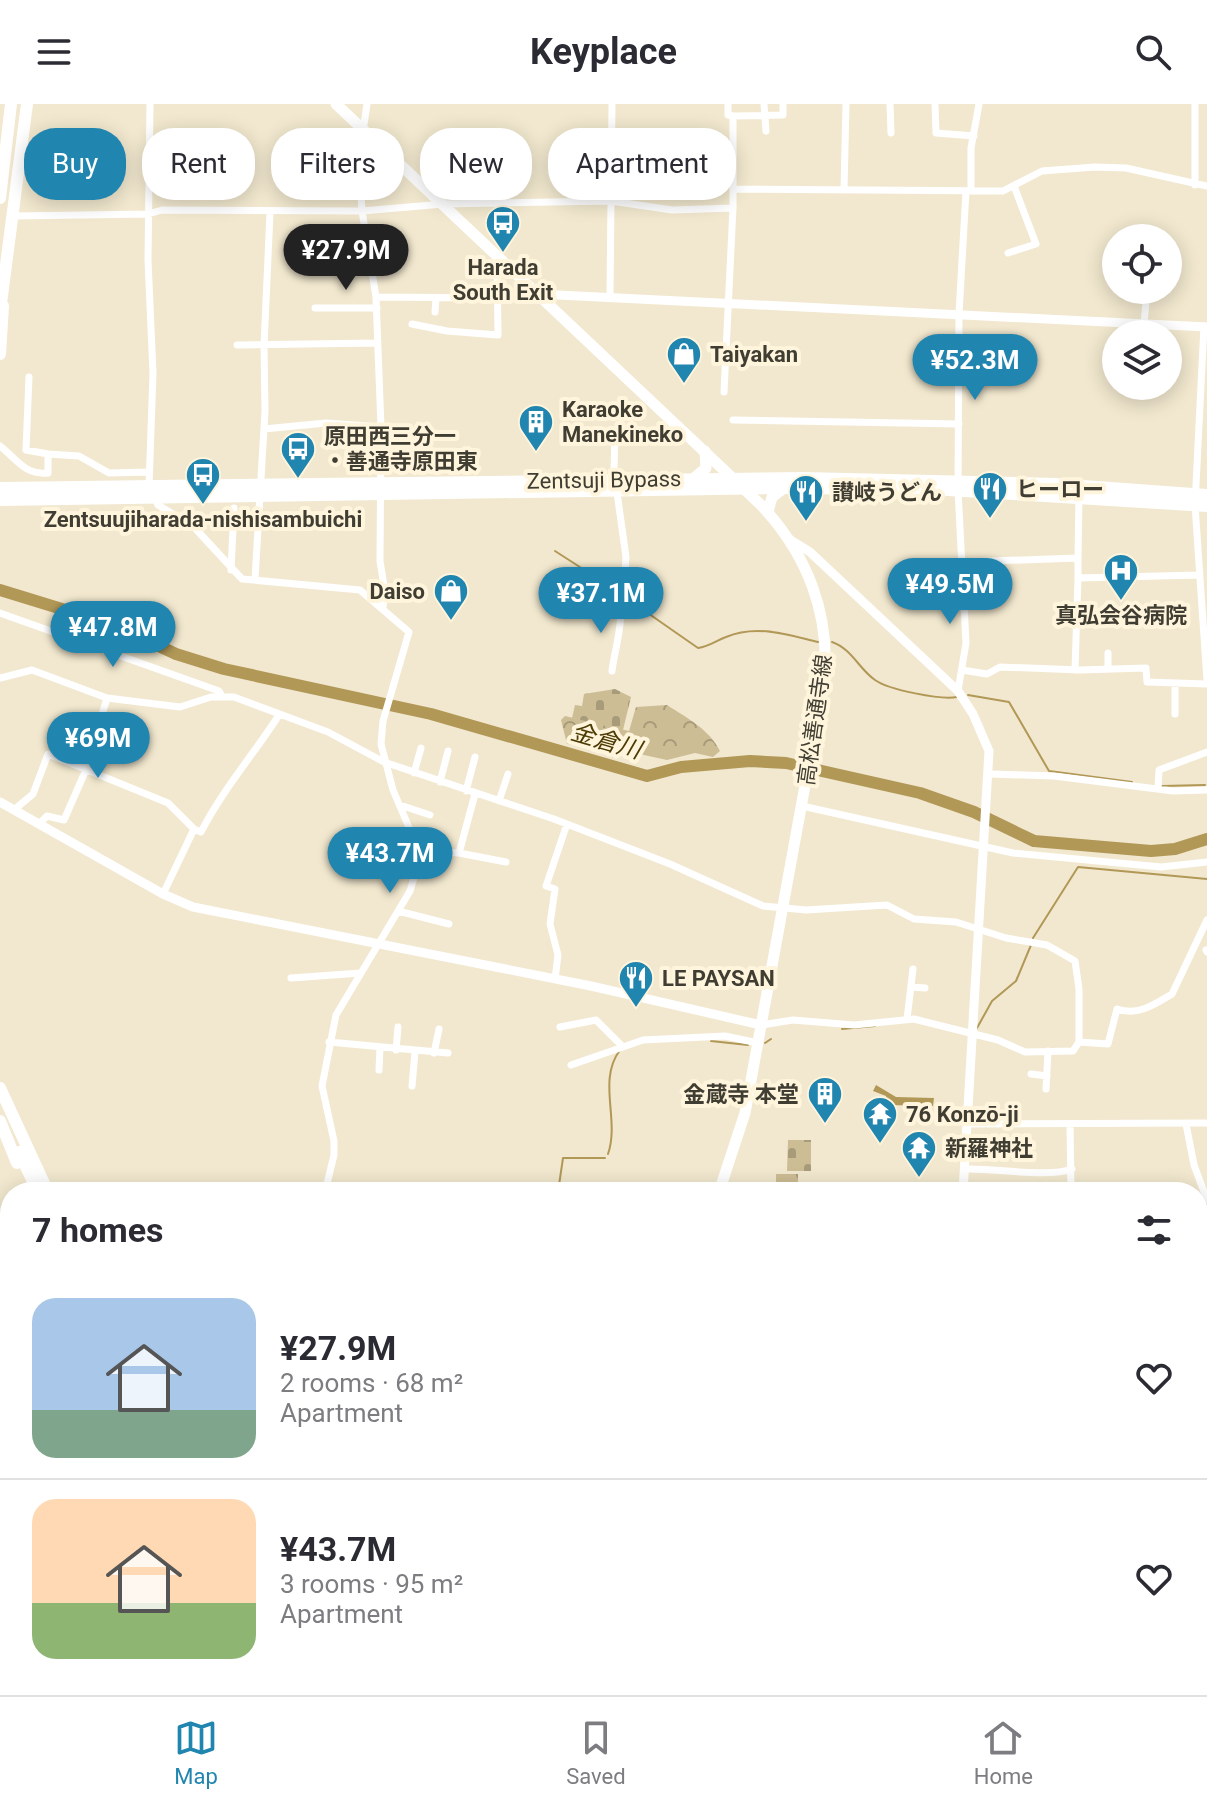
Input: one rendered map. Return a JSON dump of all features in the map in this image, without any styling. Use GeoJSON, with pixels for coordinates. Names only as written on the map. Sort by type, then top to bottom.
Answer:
{"type":"FeatureCollection","features":[{"type":"Feature","properties":{"kind":"highway"},"geometry":{"type":"LineString","coordinates":[[0,198],[11,104]]}},
{"type":"Feature","properties":{"kind":"highway"},"geometry":{"type":"LineString","coordinates":[[0,354],[7,216],[27,104]]}},
{"type":"Feature","properties":{"kind":"highway"},"geometry":{"type":"LineString","coordinates":[[0,311],[4,287]]}},
{"type":"Feature","properties":{"kind":"highway","name":"Zentsuji Bypass"},"geometry":{"type":"LineString","coordinates":[[616,485],[735,478],[958,485],[1201,500]]}},
{"type":"Feature","properties":{"kind":"highway","name":"Zentsuji Bypass"},"geometry":{"type":"LineString","coordinates":[[3,494],[616,485],[745,489],[958,485],[1079,496],[1201,500]]}},
{"type":"Feature","properties":{"kind":"highway"},"geometry":{"type":"LineString","coordinates":[[0,1088],[3,1105],[34,1182]]}},
{"type":"Feature","properties":{"kind":"highway"},"geometry":{"type":"LineString","coordinates":[[3,1105],[43,1182]]}},
{"type":"Feature","properties":{"kind":"highway"},"geometry":{"type":"LineString","coordinates":[[3,1105],[51,1182]]}},
{"type":"Feature","properties":{"kind":"highway"},"geometry":{"type":"LineString","coordinates":[[0,1121],[25,1182]]}},
{"type":"Feature","properties":{"kind":"main road","name":"高松善通寺線"},"geometry":{"type":"LineString","coordinates":[[336,104],[362,128]]}},
{"type":"Feature","properties":{"kind":"main road","name":"高松善通寺線"},"geometry":{"type":"LineString","coordinates":[[404,167],[735,478],[789,539],[809,575],[824,626],[826,665],[745,1113],[722,1182]]}},
{"type":"Feature","properties":{"kind":"main road"},"geometry":{"type":"LineString","coordinates":[[693,479],[706,468],[705,451]]}},
{"type":"Feature","properties":{"kind":"main road"},"geometry":{"type":"LineString","coordinates":[[768,512],[772,497],[784,488]]}},
{"type":"Feature","properties":{"kind":"street"},"geometry":{"type":"LineString","coordinates":[[150,104],[151,492],[162,509],[193,526],[242,579],[351,588],[367,594],[409,632],[383,721],[384,762],[419,851],[415,877],[380,945],[339,1007],[329,1042],[322,1086],[334,1155],[327,1182]]}},
{"type":"Feature","properties":{"kind":"street"},"geometry":{"type":"LineString","coordinates":[[364,128],[367,104]]}},
{"type":"Feature","properties":{"kind":"street"},"geometry":{"type":"LineString","coordinates":[[610,295],[612,104]]}},
{"type":"Feature","properties":{"kind":"street"},"geometry":{"type":"LineString","coordinates":[[728,104],[728,115],[733,116],[783,115],[783,104]]}},
{"type":"Feature","properties":{"kind":"street"},"geometry":{"type":"LineString","coordinates":[[764,104],[766,131]]}},
{"type":"Feature","properties":{"kind":"street"},"geometry":{"type":"LineString","coordinates":[[844,190],[846,104]]}},
{"type":"Feature","properties":{"kind":"street"},"geometry":{"type":"LineString","coordinates":[[890,104],[891,133]]}},
{"type":"Feature","properties":{"kind":"street"},"geometry":{"type":"LineString","coordinates":[[935,104],[936,133],[974,136]]}},
{"type":"Feature","properties":{"kind":"street"},"geometry":{"type":"LineString","coordinates":[[971,190],[979,104]]}},
{"type":"Feature","properties":{"kind":"street"},"geometry":{"type":"LineString","coordinates":[[1195,104],[1195,185]]}},
{"type":"Feature","properties":{"kind":"street"},"geometry":{"type":"LineString","coordinates":[[733,116],[733,128]]}},
{"type":"Feature","properties":{"kind":"street"},"geometry":{"type":"LineString","coordinates":[[736,189],[1003,191],[1042,171],[1095,167],[1126,168],[1207,186]]}},
{"type":"Feature","properties":{"kind":"street"},"geometry":{"type":"LineString","coordinates":[[1008,253],[1036,244],[1014,186]]}},
{"type":"Feature","properties":{"kind":"street"},"geometry":{"type":"LineString","coordinates":[[958,691],[966,643],[958,485],[959,314],[961,239],[966,191],[971,190]]}},
{"type":"Feature","properties":{"kind":"street"},"geometry":{"type":"LineString","coordinates":[[361,200],[377,308],[383,607]]}},
{"type":"Feature","properties":{"kind":"street"},"geometry":{"type":"LineString","coordinates":[[497,200],[497,204]]}},
{"type":"Feature","properties":{"kind":"street"},"geometry":{"type":"LineString","coordinates":[[724,392],[733,200]]}},
{"type":"Feature","properties":{"kind":"street"},"geometry":{"type":"LineString","coordinates":[[7,216],[148,214],[162,210],[270,213],[362,211],[443,204],[611,201],[672,210],[733,208]]}},
{"type":"Feature","properties":{"kind":"street"},"geometry":{"type":"LineString","coordinates":[[255,579],[264,429],[270,213]]}},
{"type":"Feature","properties":{"kind":"street"},"geometry":{"type":"LineString","coordinates":[[412,324],[447,331],[498,335],[497,256]]}},
{"type":"Feature","properties":{"kind":"street"},"geometry":{"type":"LineString","coordinates":[[538,294],[610,295],[1102,322]]}},
{"type":"Feature","properties":{"kind":"street"},"geometry":{"type":"LineString","coordinates":[[376,297],[498,298]]}},
{"type":"Feature","properties":{"kind":"street"},"geometry":{"type":"LineString","coordinates":[[435,312],[436,298]]}},
{"type":"Feature","properties":{"kind":"street"},"geometry":{"type":"LineString","coordinates":[[315,308],[377,308]]}},
{"type":"Feature","properties":{"kind":"street"},"geometry":{"type":"LineString","coordinates":[[962,670],[987,674],[1000,667],[1075,670],[1146,668],[1147,682],[1207,682],[1199,575],[1205,326],[1182,325]]}},
{"type":"Feature","properties":{"kind":"street"},"geometry":{"type":"LineString","coordinates":[[237,345],[377,343]]}},
{"type":"Feature","properties":{"kind":"street"},"geometry":{"type":"LineString","coordinates":[[726,361],[760,362]]}},
{"type":"Feature","properties":{"kind":"street"},"geometry":{"type":"LineString","coordinates":[[29,377],[26,450],[79,456],[109,473],[149,472]]}},
{"type":"Feature","properties":{"kind":"street"},"geometry":{"type":"LineString","coordinates":[[733,420],[959,424]]}},
{"type":"Feature","properties":{"kind":"street"},"geometry":{"type":"LineString","coordinates":[[264,429],[326,423],[381,427]]}},
{"type":"Feature","properties":{"kind":"street"},"geometry":{"type":"LineString","coordinates":[[612,671],[620,601],[614,590],[625,572],[626,557],[616,485],[615,431]]}},
{"type":"Feature","properties":{"kind":"street"},"geometry":{"type":"LineString","coordinates":[[0,446],[21,467],[38,474],[48,473],[48,454]]}},
{"type":"Feature","properties":{"kind":"street"},"geometry":{"type":"LineString","coordinates":[[1075,670],[1079,496]]}},
{"type":"Feature","properties":{"kind":"street"},"geometry":{"type":"LineString","coordinates":[[231,570],[234,508]]}},
{"type":"Feature","properties":{"kind":"street"},"geometry":{"type":"LineString","coordinates":[[789,539],[825,565],[958,691],[982,732],[989,751],[964,1182]]}},
{"type":"Feature","properties":{"kind":"street"},"geometry":{"type":"LineString","coordinates":[[964,562],[1078,558]]}},
{"type":"Feature","properties":{"kind":"street"},"geometry":{"type":"LineString","coordinates":[[809,575],[813,565],[825,565]]}},
{"type":"Feature","properties":{"kind":"street"},"geometry":{"type":"LineString","coordinates":[[1078,578],[1199,575]]}},
{"type":"Feature","properties":{"kind":"street"},"geometry":{"type":"LineString","coordinates":[[0,616],[9,616],[219,691],[222,696]]}},
{"type":"Feature","properties":{"kind":"street"},"geometry":{"type":"LineString","coordinates":[[1108,653],[1108,669]]}},
{"type":"Feature","properties":{"kind":"street"},"geometry":{"type":"LineString","coordinates":[[0,678],[32,670],[107,698],[180,707],[222,696],[242,699],[328,732],[384,762],[567,824],[763,906],[783,909],[887,905],[914,919],[979,927],[1006,938],[1047,945],[1075,961],[1079,989],[1079,1042],[1073,1051],[1025,1052],[972,1033],[907,1019],[854,1025],[793,1020],[761,1025],[555,979],[216,913],[163,894],[0,802]]}},
{"type":"Feature","properties":{"kind":"street"},"geometry":{"type":"LineString","coordinates":[[1175,683],[1175,714]]}},
{"type":"Feature","properties":{"kind":"street"},"geometry":{"type":"LineString","coordinates":[[39,824],[47,816],[64,820],[86,768],[107,698]]}},
{"type":"Feature","properties":{"kind":"street"},"geometry":{"type":"LineString","coordinates":[[15,809],[33,794],[48,754],[168,803],[201,832],[234,775],[260,747],[265,731],[279,715]]}},
{"type":"Feature","properties":{"kind":"street"},"geometry":{"type":"LineString","coordinates":[[414,773],[421,748]]}},
{"type":"Feature","properties":{"kind":"street"},"geometry":{"type":"LineString","coordinates":[[440,782],[448,751]]}},
{"type":"Feature","properties":{"kind":"street"},"geometry":{"type":"LineString","coordinates":[[1158,787],[1159,770],[1207,752]]}},
{"type":"Feature","properties":{"kind":"street"},"geometry":{"type":"LineString","coordinates":[[459,853],[475,757]]}},
{"type":"Feature","properties":{"kind":"street"},"geometry":{"type":"LineString","coordinates":[[499,801],[508,774]]}},
{"type":"Feature","properties":{"kind":"street"},"geometry":{"type":"LineString","coordinates":[[990,774],[1054,776],[1207,790]]}},
{"type":"Feature","properties":{"kind":"street"},"geometry":{"type":"LineString","coordinates":[[400,805],[430,815]]}},
{"type":"Feature","properties":{"kind":"street"},"geometry":{"type":"LineString","coordinates":[[802,805],[1051,858],[1161,867],[1207,862]]}},
{"type":"Feature","properties":{"kind":"street"},"geometry":{"type":"LineString","coordinates":[[555,979],[558,955],[550,924],[555,889],[546,886],[567,824]]}},
{"type":"Feature","properties":{"kind":"street"},"geometry":{"type":"LineString","coordinates":[[163,894],[194,829]]}},
{"type":"Feature","properties":{"kind":"street"},"geometry":{"type":"LineString","coordinates":[[419,851],[459,853],[506,862]]}},
{"type":"Feature","properties":{"kind":"street"},"geometry":{"type":"LineString","coordinates":[[398,911],[449,924]]}},
{"type":"Feature","properties":{"kind":"street"},"geometry":{"type":"LineString","coordinates":[[1079,1042],[1108,1044],[1117,1009],[1132,1013],[1146,1010],[1153,1002],[1172,994],[1207,920]]}},
{"type":"Feature","properties":{"kind":"street"},"geometry":{"type":"LineString","coordinates":[[907,1019],[913,969]]}},
{"type":"Feature","properties":{"kind":"street"},"geometry":{"type":"LineString","coordinates":[[291,978],[361,973]]}},
{"type":"Feature","properties":{"kind":"street"},"geometry":{"type":"LineString","coordinates":[[911,987],[925,988]]}},
{"type":"Feature","properties":{"kind":"street"},"geometry":{"type":"LineString","coordinates":[[560,1027],[596,1020],[621,1045]]}},
{"type":"Feature","properties":{"kind":"street"},"geometry":{"type":"LineString","coordinates":[[396,1050],[398,1027]]}},
{"type":"Feature","properties":{"kind":"street"},"geometry":{"type":"LineString","coordinates":[[434,1053],[439,1029]]}},
{"type":"Feature","properties":{"kind":"street"},"geometry":{"type":"LineString","coordinates":[[571,1065],[621,1045],[655,1039],[725,1036],[758,1043]]}},
{"type":"Feature","properties":{"kind":"street"},"geometry":{"type":"LineString","coordinates":[[329,1042],[448,1053]]}},
{"type":"Feature","properties":{"kind":"street"},"geometry":{"type":"LineString","coordinates":[[379,1070],[380,1048]]}},
{"type":"Feature","properties":{"kind":"street"},"geometry":{"type":"LineString","coordinates":[[1046,1089],[1048,1051]]}},
{"type":"Feature","properties":{"kind":"street"},"geometry":{"type":"LineString","coordinates":[[412,1086],[415,1052]]}},
{"type":"Feature","properties":{"kind":"street"},"geometry":{"type":"LineString","coordinates":[[1031,1074],[1047,1076]]}},
{"type":"Feature","properties":{"kind":"street"},"geometry":{"type":"LineString","coordinates":[[967,1124],[1207,1123]]}},
{"type":"Feature","properties":{"kind":"street"},"geometry":{"type":"LineString","coordinates":[[1070,1124],[1071,1182]]}},
{"type":"Feature","properties":{"kind":"street"},"geometry":{"type":"LineString","coordinates":[[1186,1124],[1200,1182]]}},
{"type":"Feature","properties":{"kind":"street"},"geometry":{"type":"LineString","coordinates":[[965,1169],[1002,1168],[1051,1174],[1072,1169]]}},
{"type":"Feature","properties":{"kind":"green space"},"geometry":{"type":"Polygon","coordinates":[[[615,689],[631,697],[623,730],[572,718],[575,705],[582,706],[584,694],[615,689]]]}},
{"type":"Feature","properties":{"kind":"green space"},"geometry":{"type":"Polygon","coordinates":[[[667,705],[704,730],[720,751],[713,757],[695,753],[667,760],[607,747],[567,744],[561,720],[565,716],[629,731],[636,707],[667,705]]]}},
{"type":"Feature","properties":{"kind":"green space"},"geometry":{"type":"Polygon","coordinates":[[[788,1140],[811,1140],[811,1171],[787,1171],[788,1140]]]}},
{"type":"Feature","properties":{"kind":"green space"},"geometry":{"type":"Polygon","coordinates":[[[776,1174],[798,1174],[798,1182],[776,1182],[776,1174]]]}},
{"type":"Feature","properties":{"kind":"shaded area"},"geometry":{"type":"Polygon","coordinates":[[[876,1085],[896,1097],[934,1098],[933,1106],[889,1105],[886,1096],[873,1091],[876,1085]]]}},
{"type":"Feature","properties":{"kind":"waterway"},"geometry":{"type":"LineString","coordinates":[[386,455],[417,470]]}},
{"type":"Feature","properties":{"kind":"waterway"},"geometry":{"type":"LineString","coordinates":[[555,551],[614,589]]}},
{"type":"Feature","properties":{"kind":"waterway","name":"金倉川"},"geometry":{"type":"LineString","coordinates":[[0,590],[114,625],[176,654],[224,669],[431,714],[647,776],[681,767],[750,761],[786,763],[920,793],[974,812],[1034,841],[1151,851],[1175,849],[1207,839]]}},
{"type":"Feature","properties":{"kind":"waterway"},"geometry":{"type":"LineString","coordinates":[[619,593],[698,648],[749,631],[772,632],[818,642]]}},
{"type":"Feature","properties":{"kind":"waterway"},"geometry":{"type":"LineString","coordinates":[[832,642],[845,649],[882,684],[915,693],[957,697]]}},
{"type":"Feature","properties":{"kind":"waterway"},"geometry":{"type":"LineString","coordinates":[[968,695],[1009,702],[1049,771],[1132,782]]}},
{"type":"Feature","properties":{"kind":"waterway"},"geometry":{"type":"LineString","coordinates":[[1162,786],[1205,785]]}},
{"type":"Feature","properties":{"kind":"waterway"},"geometry":{"type":"LineString","coordinates":[[1033,938],[1078,867],[1207,879]]}},
{"type":"Feature","properties":{"kind":"waterway"},"geometry":{"type":"LineString","coordinates":[[977,1028],[992,1001],[1016,981],[1031,945]]}},
{"type":"Feature","properties":{"kind":"waterway"},"geometry":{"type":"LineString","coordinates":[[842,1029],[875,1026]]}},
{"type":"Feature","properties":{"kind":"waterway"},"geometry":{"type":"LineString","coordinates":[[765,1043],[771,1039]]}},
{"type":"Feature","properties":{"kind":"waterway"},"geometry":{"type":"LineString","coordinates":[[711,1041],[748,1045]]}},
{"type":"Feature","properties":{"kind":"waterway"},"geometry":{"type":"LineString","coordinates":[[608,1154],[612,1127],[610,1074],[620,1050]]}},
{"type":"Feature","properties":{"kind":"waterway"},"geometry":{"type":"LineString","coordinates":[[559,1182],[563,1158],[605,1158]]}},
{"type":"Feature","properties":{"kind":"place","name":"Harada South Exit"},"geometry":{"type":"Point","coordinates":[503,254]}},
{"type":"Feature","properties":{"kind":"place","name":"Taiyakan"},"geometry":{"type":"Point","coordinates":[684,385]}},
{"type":"Feature","properties":{"kind":"place","name":"Karaoke Manekineko"},"geometry":{"type":"Point","coordinates":[536,453]}},
{"type":"Feature","properties":{"kind":"place","name":"原田西三分一 ・善通寺原田東"},"geometry":{"type":"Point","coordinates":[298,480]}},
{"type":"Feature","properties":{"kind":"place","name":"Zentsuujiharada-nishisambuichi"},"geometry":{"type":"Point","coordinates":[203,506]}},
{"type":"Feature","properties":{"kind":"place","name":"ヒーロー"},"geometry":{"type":"Point","coordinates":[990,520]}},
{"type":"Feature","properties":{"kind":"place","name":"讃岐うどん"},"geometry":{"type":"Point","coordinates":[806,523]}},
{"type":"Feature","properties":{"kind":"place","name":"真弘会谷病院"},"geometry":{"type":"Point","coordinates":[1121,602]}},
{"type":"Feature","properties":{"kind":"place","name":"Daiso"},"geometry":{"type":"Point","coordinates":[451,622]}},
{"type":"Feature","properties":{"kind":"place","name":"LE PAYSAN"},"geometry":{"type":"Point","coordinates":[636,1009]}},
{"type":"Feature","properties":{"kind":"place","name":"金蔵寺 本堂"},"geometry":{"type":"Point","coordinates":[825,1125]}},
{"type":"Feature","properties":{"kind":"place","name":"76 Konzō-ji"},"geometry":{"type":"Point","coordinates":[880,1145]}},
{"type":"Feature","properties":{"kind":"place","name":"新羅神社"},"geometry":{"type":"Point","coordinates":[919,1179]}}]}
